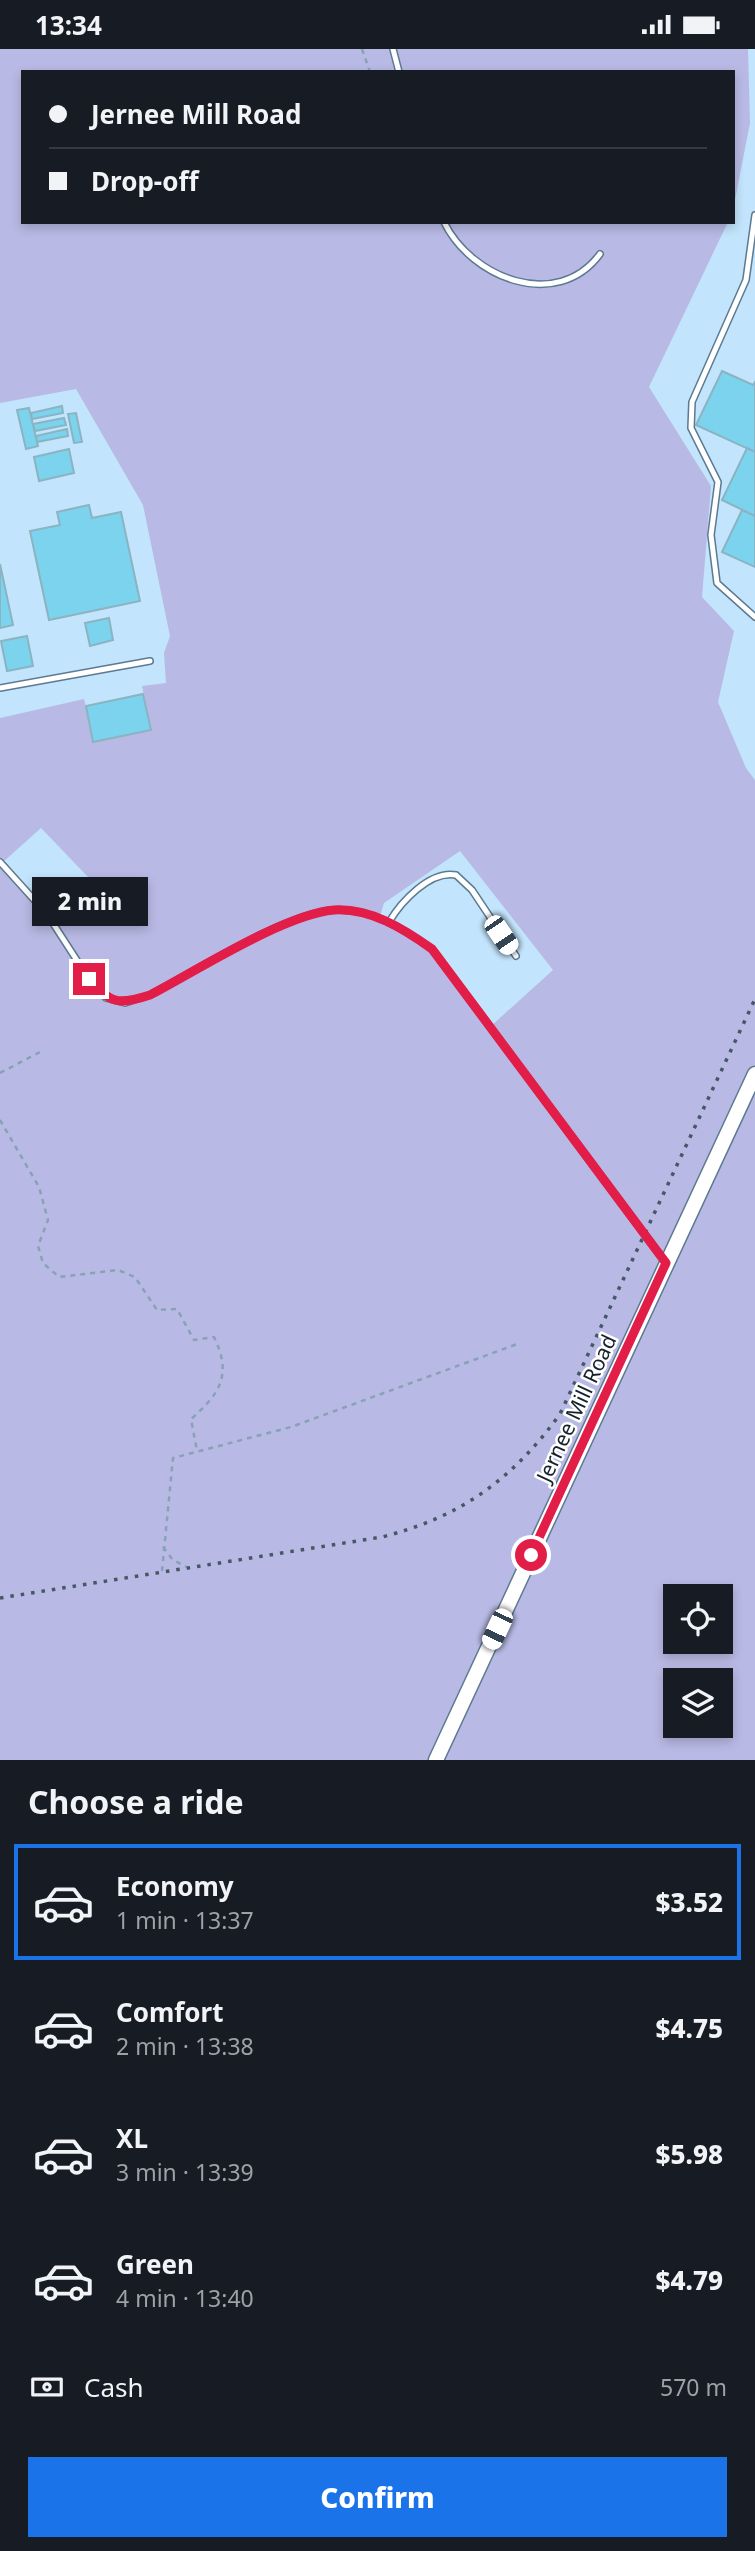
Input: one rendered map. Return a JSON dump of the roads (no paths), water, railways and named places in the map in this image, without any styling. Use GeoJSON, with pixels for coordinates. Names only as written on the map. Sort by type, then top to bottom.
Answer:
{"type":"FeatureCollection","features":[{"type":"Feature","properties":{"kind":"street","name":"Jernee Mill Road"},"geometry":{"type":"LineString","coordinates":[[436,1760],[755,1075]]}},
{"type":"Feature","properties":{"kind":"lane"},"geometry":{"type":"LineString","coordinates":[[393,49],[398,70]]}},
{"type":"Feature","properties":{"kind":"lane"},"geometry":{"type":"LineString","coordinates":[[755,215],[746,280],[692,401],[690,413],[691,428],[718,482],[711,535],[717,583],[755,617]]}},
{"type":"Feature","properties":{"kind":"lane"},"geometry":{"type":"LineString","coordinates":[[445,224],[466,255],[505,278],[523,283],[564,282],[591,266],[600,254]]}},
{"type":"Feature","properties":{"kind":"lane"},"geometry":{"type":"LineString","coordinates":[[0,688],[150,661]]}},
{"type":"Feature","properties":{"kind":"lane"},"geometry":{"type":"LineString","coordinates":[[0,862],[47,914],[89,979],[106,998],[125,1003],[150,995],[300,918],[335,910],[399,925],[432,949],[666,1263]]}},
{"type":"Feature","properties":{"kind":"lane"},"geometry":{"type":"LineString","coordinates":[[389,922],[397,909],[413,893],[442,876],[456,875],[472,890],[516,956]]}},
{"type":"Feature","properties":{"kind":"railway"},"geometry":{"type":"LineString","coordinates":[[0,1598],[382,1537],[437,1518],[461,1506],[504,1476],[560,1414],[755,999]]}}]}
